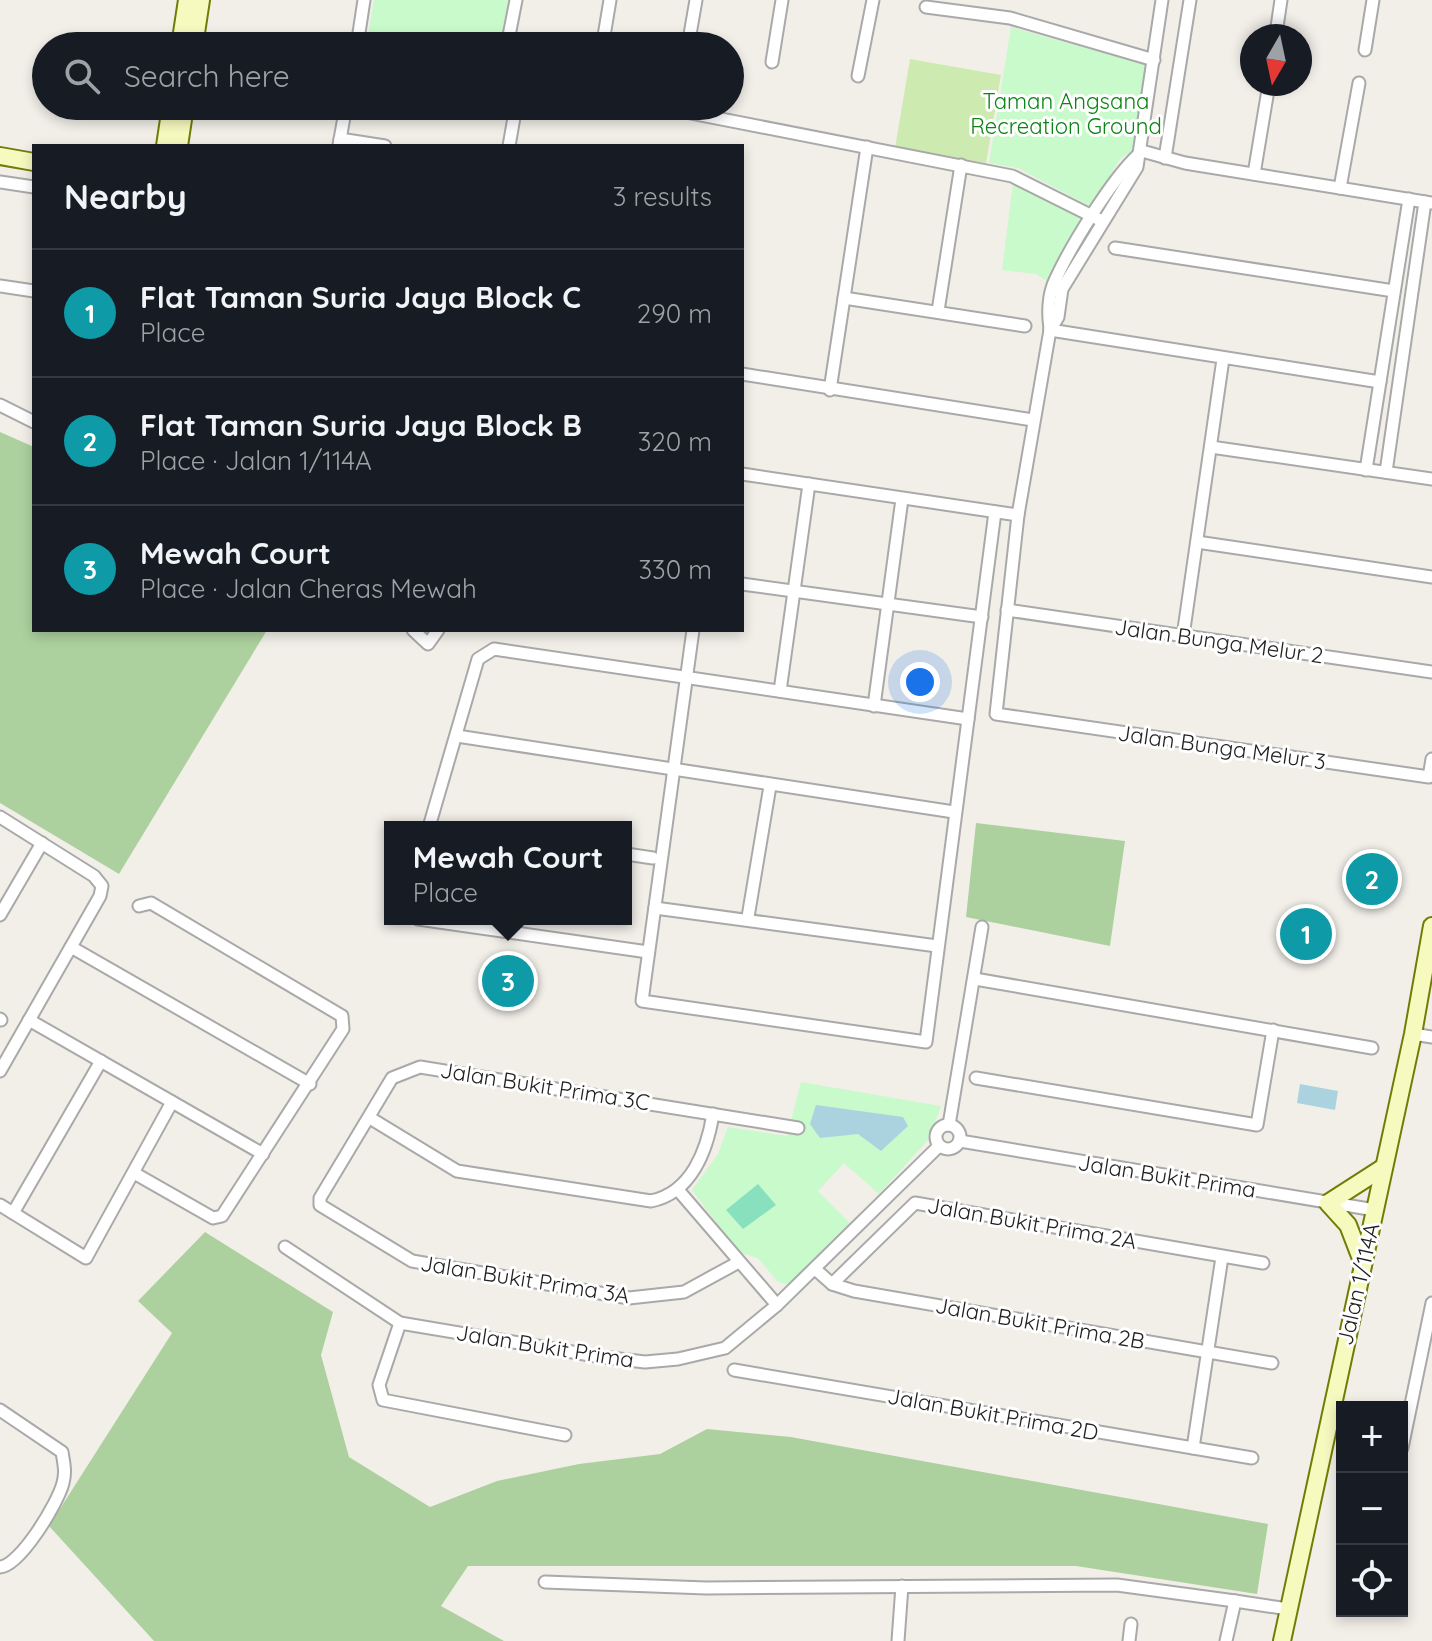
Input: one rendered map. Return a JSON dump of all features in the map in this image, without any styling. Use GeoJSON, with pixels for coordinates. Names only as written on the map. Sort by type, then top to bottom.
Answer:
{"type":"FeatureCollection","features":[{"type":"Feature","properties":{"kind":"street"},"geometry":{"type":"LineString","coordinates":[[182,32],[187,0]]}},
{"type":"Feature","properties":{"kind":"street"},"geometry":{"type":"LineString","coordinates":[[196,32],[201,0]]}},
{"type":"Feature","properties":{"kind":"street"},"geometry":{"type":"LineString","coordinates":[[359,32],[364,0]]}},
{"type":"Feature","properties":{"kind":"street"},"geometry":{"type":"LineString","coordinates":[[510,32],[516,0]]}},
{"type":"Feature","properties":{"kind":"street"},"geometry":{"type":"LineString","coordinates":[[605,32],[610,0]]}},
{"type":"Feature","properties":{"kind":"street"},"geometry":{"type":"LineString","coordinates":[[690,32],[696,0]]}},
{"type":"Feature","properties":{"kind":"street"},"geometry":{"type":"LineString","coordinates":[[772,62],[782,0]]}},
{"type":"Feature","properties":{"kind":"street"},"geometry":{"type":"LineString","coordinates":[[858,76],[873,0]]}},
{"type":"Feature","properties":{"kind":"street"},"geometry":{"type":"LineString","coordinates":[[1007,610],[1018,515],[1050,330],[1048,314],[1053,287],[1129,162],[1142,151],[1162,0]]}},
{"type":"Feature","properties":{"kind":"street"},"geometry":{"type":"LineString","coordinates":[[1165,158],[1190,0]]}},
{"type":"Feature","properties":{"kind":"street"},"geometry":{"type":"LineString","coordinates":[[1277,24],[1281,0]]}},
{"type":"Feature","properties":{"kind":"street"},"geometry":{"type":"LineString","coordinates":[[1365,50],[1373,0]]}},
{"type":"Feature","properties":{"kind":"street"},"geometry":{"type":"LineString","coordinates":[[926,7],[1010,18],[1154,60]]}},
{"type":"Feature","properties":{"kind":"street"},"geometry":{"type":"LineString","coordinates":[[1340,188],[1359,83]]}},
{"type":"Feature","properties":{"kind":"street"},"geometry":{"type":"LineString","coordinates":[[1254,174],[1267,96]]}},
{"type":"Feature","properties":{"kind":"street"},"geometry":{"type":"LineString","coordinates":[[165,144],[169,120]]}},
{"type":"Feature","properties":{"kind":"street"},"geometry":{"type":"LineString","coordinates":[[179,144],[183,120]]}},
{"type":"Feature","properties":{"kind":"street"},"geometry":{"type":"LineString","coordinates":[[344,120],[340,142],[362,144]]}},
{"type":"Feature","properties":{"kind":"street"},"geometry":{"type":"LineString","coordinates":[[509,144],[514,120]]}},
{"type":"Feature","properties":{"kind":"street"},"geometry":{"type":"LineString","coordinates":[[727,120],[1012,176],[1097,218]]}},
{"type":"Feature","properties":{"kind":"street"},"geometry":{"type":"LineString","coordinates":[[830,390],[867,147]]}},
{"type":"Feature","properties":{"kind":"street"},"geometry":{"type":"LineString","coordinates":[[1142,151],[1254,174],[1409,199],[1430,199],[1386,472]]}},
{"type":"Feature","properties":{"kind":"street"},"geometry":{"type":"LineString","coordinates":[[0,156],[32,162]]}},
{"type":"Feature","properties":{"kind":"street"},"geometry":{"type":"LineString","coordinates":[[938,311],[961,165]]}},
{"type":"Feature","properties":{"kind":"street"},"geometry":{"type":"LineString","coordinates":[[0,182],[32,187]]}},
{"type":"Feature","properties":{"kind":"street"},"geometry":{"type":"LineString","coordinates":[[1366,470],[1409,199]]}},
{"type":"Feature","properties":{"kind":"street"},"geometry":{"type":"LineString","coordinates":[[1115,248],[1394,291]]}},
{"type":"Feature","properties":{"kind":"street"},"geometry":{"type":"LineString","coordinates":[[0,286],[32,291]]}},
{"type":"Feature","properties":{"kind":"street"},"geometry":{"type":"LineString","coordinates":[[844,298],[1025,326]]}},
{"type":"Feature","properties":{"kind":"street"},"geometry":{"type":"LineString","coordinates":[[1050,330],[1380,382]]}},
{"type":"Feature","properties":{"kind":"street"},"geometry":{"type":"LineString","coordinates":[[1183,636],[1223,359]]}},
{"type":"Feature","properties":{"kind":"street"},"geometry":{"type":"LineString","coordinates":[[744,374],[1033,420]]}},
{"type":"Feature","properties":{"kind":"street"},"geometry":{"type":"LineString","coordinates":[[0,405],[32,421]]}},
{"type":"Feature","properties":{"kind":"street"},"geometry":{"type":"LineString","coordinates":[[1211,447],[1432,479]]}},
{"type":"Feature","properties":{"kind":"street"},"geometry":{"type":"LineString","coordinates":[[744,474],[1018,515]]}},
{"type":"Feature","properties":{"kind":"street"},"geometry":{"type":"LineString","coordinates":[[780,691],[809,484]]}},
{"type":"Feature","properties":{"kind":"street"},"geometry":{"type":"LineString","coordinates":[[874,706],[902,499]]}},
{"type":"Feature","properties":{"kind":"street"},"geometry":{"type":"LineString","coordinates":[[693,632],[642,1001],[926,1042],[995,512]]}},
{"type":"Feature","properties":{"kind":"street"},"geometry":{"type":"LineString","coordinates":[[1197,542],[1432,577]]}},
{"type":"Feature","properties":{"kind":"street"},"geometry":{"type":"LineString","coordinates":[[744,584],[982,617]]}},
{"type":"Feature","properties":{"kind":"street","name":"Jalan Bunga Melur 2"},"geometry":{"type":"LineString","coordinates":[[1007,610],[1432,672]]}},
{"type":"Feature","properties":{"kind":"street","name":"Jalan Bunga Melur 3"},"geometry":{"type":"LineString","coordinates":[[1007,610],[996,714],[1429,777],[1432,759]]}},
{"type":"Feature","properties":{"kind":"street"},"geometry":{"type":"LineString","coordinates":[[415,632],[428,644],[437,632]]}},
{"type":"Feature","properties":{"kind":"street"},"geometry":{"type":"LineString","coordinates":[[431,821],[478,659],[502,648],[968,719]]}},
{"type":"Feature","properties":{"kind":"street"},"geometry":{"type":"LineString","coordinates":[[457,736],[954,812]]}},
{"type":"Feature","properties":{"kind":"street"},"geometry":{"type":"LineString","coordinates":[[748,917],[770,786]]}},
{"type":"Feature","properties":{"kind":"street"},"geometry":{"type":"LineString","coordinates":[[0,817],[94,876],[102,886],[100,896],[0,1071]]}},
{"type":"Feature","properties":{"kind":"street"},"geometry":{"type":"LineString","coordinates":[[0,915],[42,843]]}},
{"type":"Feature","properties":{"kind":"street"},"geometry":{"type":"LineString","coordinates":[[632,855],[653,858]]}},
{"type":"Feature","properties":{"kind":"street"},"geometry":{"type":"LineString","coordinates":[[134,1173],[213,1218],[222,1216],[343,1029],[342,1016],[151,903],[139,906]]}},
{"type":"Feature","properties":{"kind":"street"},"geometry":{"type":"LineString","coordinates":[[655,908],[748,917],[937,946]]}},
{"type":"Feature","properties":{"kind":"street"},"geometry":{"type":"LineString","coordinates":[[460,925],[648,952]]}},
{"type":"Feature","properties":{"kind":"street"},"geometry":{"type":"LineString","coordinates":[[949,1125],[982,927]]}},
{"type":"Feature","properties":{"kind":"street","name":"Jalan 1/114A"},"geometry":{"type":"LineString","coordinates":[[1282,1641],[1413,1034],[1431,932]]}},
{"type":"Feature","properties":{"kind":"street"},"geometry":{"type":"LineString","coordinates":[[71,947],[310,1084]]}},
{"type":"Feature","properties":{"kind":"street"},"geometry":{"type":"LineString","coordinates":[[975,979],[1372,1048]]}},
{"type":"Feature","properties":{"kind":"street"},"geometry":{"type":"LineString","coordinates":[[29,1020],[263,1154]]}},
{"type":"Feature","properties":{"kind":"street"},"geometry":{"type":"LineString","coordinates":[[976,1078],[1257,1125],[1273,1030]]}},
{"type":"Feature","properties":{"kind":"street"},"geometry":{"type":"LineString","coordinates":[[1413,1034],[1432,1037]]}},
{"type":"Feature","properties":{"kind":"street"},"geometry":{"type":"LineString","coordinates":[[13,1213],[101,1061]]}},
{"type":"Feature","properties":{"kind":"street","name":"Jalan Bukit Prima 3C"},"geometry":{"type":"LineString","coordinates":[[320,1205],[320,1198],[395,1074],[420,1067],[798,1128]]}},
{"type":"Feature","properties":{"kind":"street"},"geometry":{"type":"LineString","coordinates":[[0,1205],[86,1258],[172,1102]]}},
{"type":"Feature","properties":{"kind":"street"},"geometry":{"type":"LineString","coordinates":[[370,1118],[457,1171],[651,1201],[679,1191],[706,1148],[713,1114]]}},
{"type":"Feature","properties":{"kind":"street"},"geometry":{"type":"LineString","coordinates":[[949,1125],[959,1132],[960,1141],[951,1149],[939,1146],[936,1138],[938,1130],[949,1125]]}},
{"type":"Feature","properties":{"kind":"street","name":"Jalan Bukit Prima"},"geometry":{"type":"LineString","coordinates":[[960,1141],[1375,1210]]}},
{"type":"Feature","properties":{"kind":"street","name":"Jalan Bukit Prima"},"geometry":{"type":"LineString","coordinates":[[285,1247],[400,1323],[645,1362],[678,1359],[725,1348],[777,1305],[939,1146]]}},
{"type":"Feature","properties":{"kind":"street"},"geometry":{"type":"LineString","coordinates":[[1363,1264],[1348,1225],[1328,1203],[1384,1167]]}},
{"type":"Feature","properties":{"kind":"street"},"geometry":{"type":"LineString","coordinates":[[679,1191],[737,1263],[777,1305]]}},
{"type":"Feature","properties":{"kind":"street","name":"Jalan Bukit Prima 2A"},"geometry":{"type":"LineString","coordinates":[[832,1284],[915,1203],[1263,1263]]}},
{"type":"Feature","properties":{"kind":"street","name":"Jalan Bukit Prima 3A"},"geometry":{"type":"LineString","coordinates":[[320,1205],[412,1261],[629,1298],[684,1292],[737,1263]]}},
{"type":"Feature","properties":{"kind":"street"},"geometry":{"type":"LineString","coordinates":[[1193,1448],[1222,1257]]}},
{"type":"Feature","properties":{"kind":"street","name":"Jalan Bukit Prima 2B"},"geometry":{"type":"LineString","coordinates":[[815,1269],[832,1284],[854,1291],[1272,1363]]}},
{"type":"Feature","properties":{"kind":"street"},"geometry":{"type":"LineString","coordinates":[[1408,1416],[1432,1303]]}},
{"type":"Feature","properties":{"kind":"street"},"geometry":{"type":"LineString","coordinates":[[400,1323],[379,1385],[383,1400],[565,1435]]}},
{"type":"Feature","properties":{"kind":"street"},"geometry":{"type":"LineString","coordinates":[[1418,1364],[1432,1366]]}},
{"type":"Feature","properties":{"kind":"street","name":"Jalan Bukit Prima 2D"},"geometry":{"type":"LineString","coordinates":[[734,1370],[1252,1458]]}},
{"type":"Feature","properties":{"kind":"street"},"geometry":{"type":"LineString","coordinates":[[0,1410],[62,1452],[66,1469],[62,1487],[20,1556],[0,1567]]}},
{"type":"Feature","properties":{"kind":"street"},"geometry":{"type":"LineString","coordinates":[[545,1582],[706,1588],[1117,1585],[1288,1609]]}},
{"type":"Feature","properties":{"kind":"street"},"geometry":{"type":"LineString","coordinates":[[898,1641],[902,1586]]}},
{"type":"Feature","properties":{"kind":"street"},"geometry":{"type":"LineString","coordinates":[[1226,1641],[1235,1601]]}},
{"type":"Feature","properties":{"kind":"street"},"geometry":{"type":"LineString","coordinates":[[1129,1641],[1131,1624]]}},
{"type":"Feature","properties":{"kind":"green space"},"geometry":{"type":"Polygon","coordinates":[[[374,0],[508,0],[502,32],[369,32],[374,0]]]}},
{"type":"Feature","properties":{"kind":"green space","name":"Taman Angsana Recreation Ground"},"geometry":{"type":"Polygon","coordinates":[[[1011,27],[1150,66],[1138,147],[1120,159],[1091,207],[1018,168],[989,163],[1011,27]]]}},
{"type":"Feature","properties":{"kind":"green space"},"geometry":{"type":"Polygon","coordinates":[[[910,59],[1001,75],[986,163],[895,148],[910,59]]]}},
{"type":"Feature","properties":{"kind":"green space"},"geometry":{"type":"Polygon","coordinates":[[[1013,183],[1086,219],[1050,283],[1036,274],[1002,270],[1013,183]]]}},
{"type":"Feature","properties":{"kind":"green space"},"geometry":{"type":"Polygon","coordinates":[[[0,432],[32,446],[32,632],[266,632],[119,874],[0,803],[0,432]]]}},
{"type":"Feature","properties":{"kind":"green space"},"geometry":{"type":"Polygon","coordinates":[[[976,823],[1125,841],[1110,946],[966,917],[976,823]]]}},
{"type":"Feature","properties":{"kind":"green space"},"geometry":{"type":"Polygon","coordinates":[[[801,1082],[941,1106],[929,1139],[879,1194],[844,1163],[818,1191],[850,1223],[791,1286],[777,1281],[758,1258],[738,1252],[692,1190],[718,1154],[728,1127],[787,1136],[801,1082]]]}},
{"type":"Feature","properties":{"kind":"green space"},"geometry":{"type":"Polygon","coordinates":[[[758,1184],[776,1205],[743,1229],[726,1210],[758,1184]]]}},
{"type":"Feature","properties":{"kind":"green space"},"geometry":{"type":"Polygon","coordinates":[[[205,1232],[333,1312],[321,1355],[349,1457],[430,1507],[497,1481],[579,1464],[660,1454],[707,1429],[791,1437],[1268,1524],[1257,1594],[1076,1566],[468,1566],[441,1606],[504,1641],[154,1641],[49,1526],[172,1333],[138,1301],[205,1232]]]}},
{"type":"Feature","properties":{"kind":"water"},"geometry":{"type":"Polygon","coordinates":[[[1300,1084],[1338,1091],[1335,1110],[1297,1103],[1300,1084]]]}},
{"type":"Feature","properties":{"kind":"water"},"geometry":{"type":"Polygon","coordinates":[[[816,1105],[903,1117],[908,1126],[881,1151],[858,1134],[820,1138],[810,1124],[816,1105]]]}},
{"type":"Feature","properties":{"kind":"place","name":"Flat Taman Suria Jaya Block B"},"geometry":{"type":"Point","coordinates":[1372,879]}},
{"type":"Feature","properties":{"kind":"place","name":"Flat Taman Suria Jaya Block C"},"geometry":{"type":"Point","coordinates":[1306,934]}},
{"type":"Feature","properties":{"kind":"place","name":"Mewah Court"},"geometry":{"type":"Point","coordinates":[508,981]}}]}
